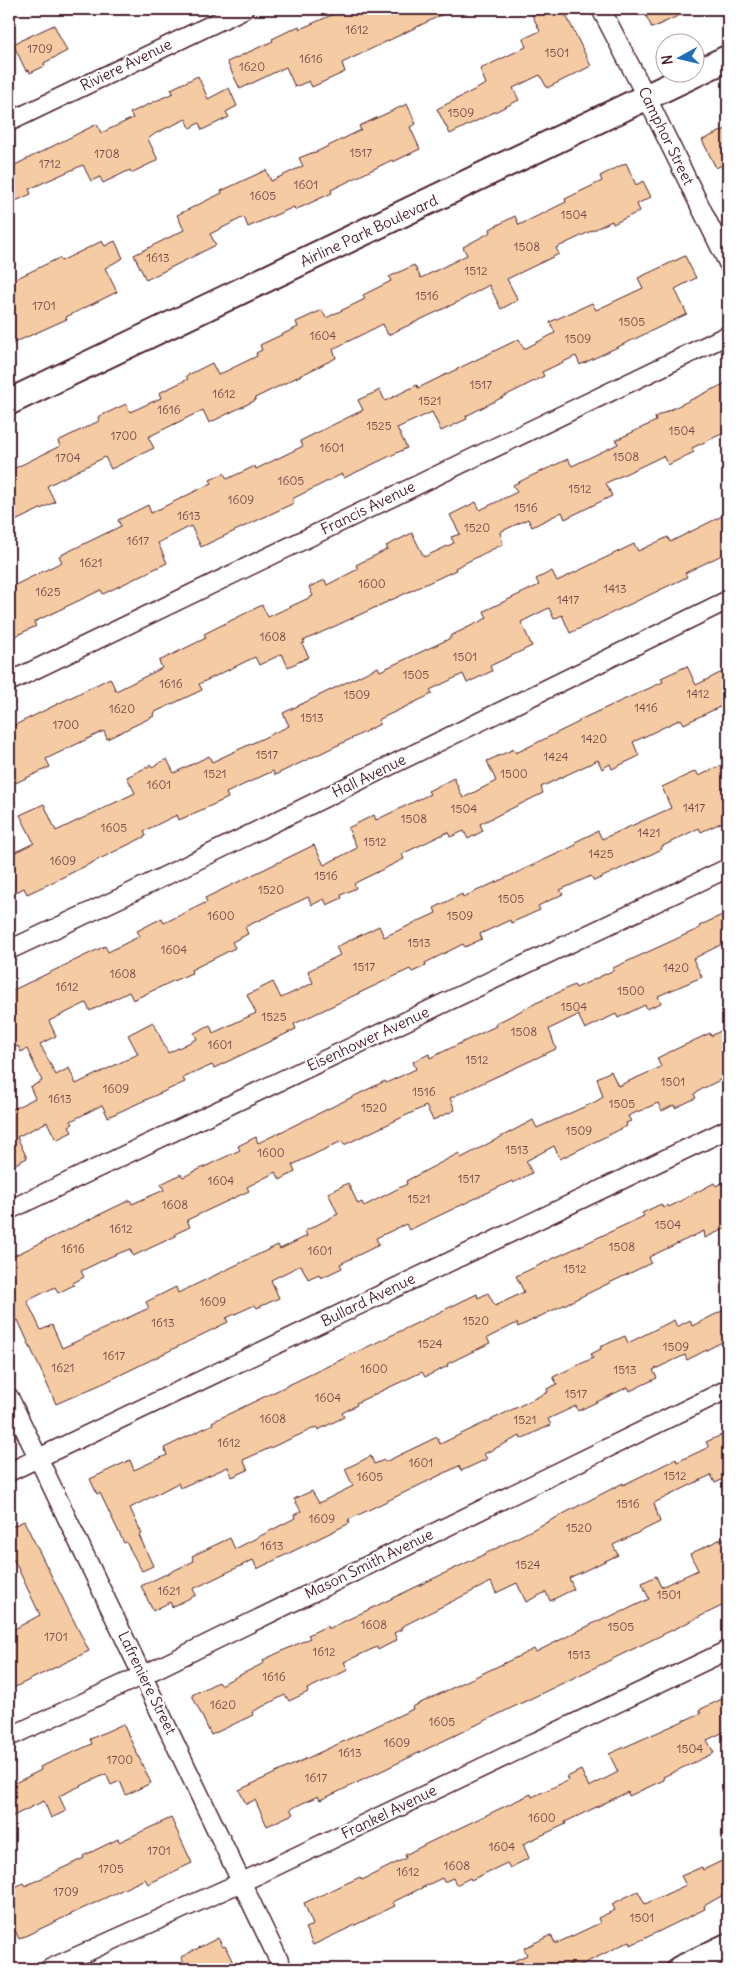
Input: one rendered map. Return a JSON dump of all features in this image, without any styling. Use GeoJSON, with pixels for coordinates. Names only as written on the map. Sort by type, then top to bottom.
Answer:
{"type":"FeatureCollection","features":[{"type":"Feature","properties":{"kind":"street","name":"Riviere Avenue"},"geometry":{"type":"LineString","coordinates":[[9,122],[244,9]]}},
{"type":"Feature","properties":{"kind":"street","name":"Camphor Street"},"geometry":{"type":"LineString","coordinates":[[601,9],[728,263]]}},
{"type":"Feature","properties":{"kind":"street","name":"Airline Park Boulevard"},"geometry":{"type":"LineString","coordinates":[[9,402],[728,58]]}},
{"type":"Feature","properties":{"kind":"street","name":"Francis Avenue"},"geometry":{"type":"LineString","coordinates":[[9,682],[728,335]]}},
{"type":"Feature","properties":{"kind":"street","name":"Hall Avenue"},"geometry":{"type":"LineString","coordinates":[[9,950],[120,898],[728,600]]}},
{"type":"Feature","properties":{"kind":"street","name":"Eisenhower Avenue"},"geometry":{"type":"LineString","coordinates":[[9,1210],[728,868]]}},
{"type":"Feature","properties":{"kind":"street","name":"Bullard Avenue"},"geometry":{"type":"LineString","coordinates":[[9,1472],[728,1129]]}},
{"type":"Feature","properties":{"kind":"street","name":"Mason Smith Avenue"},"geometry":{"type":"LineString","coordinates":[[9,1737],[143,1675],[728,1389]]}},
{"type":"Feature","properties":{"kind":"street","name":"Lafreniere Street"},"geometry":{"type":"LineString","coordinates":[[9,1396],[283,1969]]}},
{"type":"Feature","properties":{"kind":"street","name":"Frankel Avenue"},"geometry":{"type":"LineString","coordinates":[[49,1969],[243,1882],[728,1650]]}},
{"type":"Feature","properties":{"kind":"street"},"geometry":{"type":"LineString","coordinates":[[680,1969],[728,1946]]}},
{"type":"Feature","properties":{"kind":"building"},"geometry":{"type":"Polygon","coordinates":[[[345,9],[454,9],[342,63],[345,72],[312,87],[309,81],[295,87],[286,67],[240,89],[227,62],[273,41],[272,39],[299,26],[300,29],[345,9]]]}},
{"type":"Feature","properties":{"kind":"building"},"geometry":{"type":"Polygon","coordinates":[[[529,9],[563,9],[591,66],[547,88],[540,75],[513,88],[519,100],[450,134],[437,109],[486,84],[480,69],[526,47],[523,39],[540,31],[529,9]]]}},
{"type":"Feature","properties":{"kind":"building"},"geometry":{"type":"Polygon","coordinates":[[[643,9],[693,9],[652,28],[643,9]]]}},
{"type":"Feature","properties":{"kind":"building"},"geometry":{"type":"Polygon","coordinates":[[[54,25],[67,51],[44,63],[45,66],[30,73],[29,70],[26,71],[13,44],[54,25]]]}},
{"type":"Feature","properties":{"kind":"building"},"geometry":{"type":"Polygon","coordinates":[[[198,76],[208,99],[229,88],[237,106],[226,112],[229,117],[202,130],[199,123],[190,128],[186,119],[156,133],[148,139],[158,160],[131,173],[130,170],[103,183],[100,177],[91,181],[83,165],[29,189],[31,194],[9,204],[9,168],[97,124],[101,133],[133,118],[130,113],[173,93],[171,89],[198,76]]]}},
{"type":"Feature","properties":{"kind":"building"},"geometry":{"type":"Polygon","coordinates":[[[407,104],[416,124],[410,127],[420,149],[393,162],[392,160],[331,190],[332,193],[295,210],[294,207],[248,227],[244,217],[210,234],[216,245],[146,280],[134,255],[184,230],[177,215],[222,193],[221,191],[266,170],[271,181],[303,166],[299,158],[314,153],[361,130],[359,126],[407,104]]]}},
{"type":"Feature","properties":{"kind":"building"},"geometry":{"type":"Polygon","coordinates":[[[728,128],[728,162],[716,168],[702,140],[728,128]]]}},
{"type":"Feature","properties":{"kind":"building"},"geometry":{"type":"Polygon","coordinates":[[[626,163],[636,185],[643,181],[651,197],[637,204],[640,211],[613,224],[612,221],[556,248],[559,254],[507,279],[518,300],[501,309],[489,285],[388,335],[383,324],[333,349],[336,358],[209,423],[203,410],[148,437],[154,448],[111,469],[105,457],[47,486],[55,502],[9,524],[9,471],[60,446],[58,441],[99,421],[98,417],[126,404],[130,412],[161,398],[159,393],[188,379],[186,376],[212,363],[218,375],[257,356],[256,353],[262,350],[260,345],[298,327],[296,322],[322,310],[326,318],[365,299],[363,295],[391,281],[389,277],[414,265],[421,278],[467,255],[463,247],[491,232],[490,229],[515,216],[519,225],[566,202],[565,199],[602,181],[600,176],[626,163]]]}},
{"type":"Feature","properties":{"kind":"building"},"geometry":{"type":"Polygon","coordinates":[[[102,241],[105,246],[115,241],[123,258],[105,268],[117,292],[66,317],[67,319],[9,345],[9,282],[59,258],[61,261],[102,241]]]}},
{"type":"Feature","properties":{"kind":"building"},"geometry":{"type":"Polygon","coordinates":[[[685,256],[696,278],[675,289],[687,314],[580,365],[576,356],[542,372],[544,376],[466,416],[467,419],[441,431],[432,412],[397,428],[407,448],[344,478],[342,474],[292,499],[294,503],[201,547],[191,526],[158,543],[167,563],[103,594],[101,590],[34,622],[36,626],[9,639],[9,588],[62,562],[59,556],[121,526],[118,520],[148,505],[151,513],[212,483],[210,480],[224,473],[227,479],[255,466],[256,469],[303,446],[300,441],[363,410],[358,400],[380,390],[385,401],[417,385],[418,388],[519,339],[524,349],[555,333],[550,322],[592,303],[596,310],[643,288],[638,278],[685,256]]]}},
{"type":"Feature","properties":{"kind":"building"},"geometry":{"type":"Polygon","coordinates":[[[728,382],[728,431],[692,448],[694,452],[668,465],[663,456],[606,483],[612,496],[565,519],[562,512],[532,527],[528,519],[500,532],[503,544],[455,568],[456,570],[303,641],[305,643],[302,644],[309,657],[288,667],[282,654],[259,665],[255,657],[199,684],[202,690],[153,713],[154,716],[107,739],[104,731],[46,759],[50,767],[9,786],[9,728],[110,678],[116,691],[162,668],[159,661],[206,638],[204,634],[262,605],[268,617],[313,596],[309,587],[325,580],[327,585],[358,569],[356,565],[388,549],[386,546],[412,533],[424,557],[454,543],[451,537],[460,534],[450,515],[476,502],[480,510],[517,492],[513,485],[529,477],[568,459],[572,466],[618,444],[616,440],[656,421],[655,417],[728,382]]]}},
{"type":"Feature","properties":{"kind":"building"},"geometry":{"type":"Polygon","coordinates":[[[728,513],[728,552],[685,573],[687,577],[570,633],[562,615],[554,619],[549,608],[521,622],[532,646],[490,666],[492,671],[467,683],[463,674],[430,690],[432,694],[378,720],[380,724],[355,737],[275,775],[273,771],[226,793],[228,798],[179,820],[177,815],[144,831],[146,836],[51,883],[27,894],[24,888],[9,896],[9,855],[34,843],[20,815],[44,804],[56,831],[135,793],[127,777],[151,765],[152,767],[167,759],[174,773],[209,756],[212,762],[289,726],[283,713],[378,667],[380,671],[451,638],[450,636],[487,618],[484,611],[539,585],[536,579],[552,571],[557,581],[634,544],[638,551],[668,537],[670,542],[728,513]]]}},
{"type":"Feature","properties":{"kind":"building"},"geometry":{"type":"Polygon","coordinates":[[[687,666],[696,685],[728,669],[728,703],[684,724],[681,719],[633,742],[639,756],[612,769],[610,764],[602,769],[598,760],[541,787],[543,793],[480,824],[483,831],[468,839],[464,831],[450,837],[448,832],[402,854],[404,859],[357,882],[354,884],[356,888],[341,895],[342,898],[327,905],[324,899],[312,905],[308,897],[245,927],[248,934],[232,942],[235,948],[191,970],[192,973],[133,1000],[129,992],[90,1011],[86,1003],[49,1021],[56,1036],[40,1044],[56,1075],[69,1068],[76,1084],[138,1054],[128,1035],[153,1022],[168,1053],[197,1039],[194,1033],[210,1025],[213,1033],[256,1013],[247,995],[273,982],[281,998],[313,983],[308,971],[340,955],[336,947],[379,926],[384,937],[436,913],[434,908],[462,894],[463,897],[514,874],[576,845],[575,842],[598,831],[602,839],[671,808],[662,787],[696,771],[699,776],[728,762],[728,815],[722,818],[723,822],[701,832],[699,828],[661,847],[662,849],[594,881],[591,876],[560,890],[563,894],[538,906],[540,910],[511,923],[510,920],[480,934],[482,939],[465,947],[463,944],[425,963],[426,966],[412,972],[410,969],[294,1024],[296,1029],[214,1068],[212,1065],[183,1078],[185,1082],[108,1117],[102,1105],[71,1121],[73,1124],[69,1126],[72,1132],[56,1140],[47,1122],[17,1137],[27,1158],[9,1167],[9,1111],[35,1098],[30,1087],[42,1081],[27,1049],[21,1052],[18,1046],[9,1050],[9,992],[105,946],[108,952],[140,936],[137,931],[162,918],[164,923],[207,902],[205,898],[314,845],[324,865],[357,848],[348,828],[374,815],[376,820],[430,794],[428,791],[454,778],[463,798],[496,781],[487,761],[514,749],[516,753],[579,722],[579,720],[663,682],[661,678],[687,666]]]}},
{"type":"Feature","properties":{"kind":"building"},"geometry":{"type":"Polygon","coordinates":[[[728,912],[728,941],[693,959],[702,977],[658,996],[661,1003],[647,1009],[645,1005],[618,1018],[616,1014],[585,1029],[578,1015],[549,1029],[556,1049],[450,1098],[455,1110],[433,1120],[426,1106],[344,1145],[342,1141],[292,1165],[295,1172],[280,1180],[276,1172],[247,1187],[249,1191],[187,1220],[190,1227],[175,1234],[176,1236],[133,1256],[130,1249],[112,1256],[81,1271],[84,1277],[73,1283],[74,1285],[58,1293],[55,1287],[27,1301],[41,1330],[52,1325],[62,1348],[149,1308],[146,1302],[176,1287],[178,1293],[278,1245],[280,1249],[307,1236],[305,1231],[338,1214],[328,1193],[348,1183],[358,1204],[362,1202],[364,1206],[407,1184],[406,1181],[459,1153],[461,1158],[533,1120],[537,1128],[595,1102],[603,1097],[597,1078],[611,1071],[618,1086],[661,1067],[657,1058],[710,1033],[711,1036],[728,1027],[728,1076],[702,1089],[694,1094],[696,1098],[675,1108],[674,1105],[662,1111],[658,1103],[628,1116],[631,1121],[626,1123],[627,1126],[560,1159],[554,1146],[526,1161],[532,1173],[409,1230],[406,1224],[376,1238],[379,1245],[340,1264],[342,1268],[321,1278],[319,1274],[308,1279],[301,1265],[271,1280],[279,1298],[257,1308],[255,1305],[226,1318],[228,1322],[104,1383],[56,1404],[18,1320],[15,1322],[9,1310],[9,1258],[130,1200],[132,1204],[164,1190],[161,1184],[181,1174],[183,1177],[240,1150],[238,1146],[256,1137],[258,1143],[385,1081],[386,1083],[416,1069],[413,1062],[429,1054],[430,1058],[496,1026],[495,1024],[536,1003],[574,985],[576,988],[614,970],[613,968],[700,928],[699,926],[728,912]]]}},
{"type":"Feature","properties":{"kind":"building"},"geometry":{"type":"Polygon","coordinates":[[[728,1180],[728,1227],[705,1238],[704,1231],[649,1257],[651,1263],[518,1327],[517,1323],[487,1338],[490,1343],[447,1364],[448,1366],[425,1377],[422,1372],[356,1403],[357,1405],[342,1413],[344,1417],[318,1430],[317,1427],[243,1460],[248,1470],[232,1477],[228,1467],[180,1488],[178,1483],[130,1508],[142,1534],[139,1535],[153,1566],[142,1571],[126,1542],[124,1543],[100,1493],[97,1494],[90,1479],[130,1460],[134,1470],[167,1455],[164,1448],[213,1424],[212,1422],[477,1294],[478,1298],[488,1293],[495,1306],[524,1292],[516,1276],[644,1216],[642,1213],[661,1204],[663,1208],[668,1205],[669,1207],[714,1183],[716,1186],[728,1180]]]}},
{"type":"Feature","properties":{"kind":"building"},"geometry":{"type":"Polygon","coordinates":[[[728,1308],[728,1339],[687,1360],[685,1355],[653,1370],[657,1378],[630,1391],[628,1387],[578,1411],[576,1406],[548,1419],[551,1425],[521,1439],[520,1436],[484,1454],[487,1459],[461,1471],[459,1466],[348,1520],[350,1523],[257,1569],[253,1560],[193,1589],[196,1595],[172,1607],[170,1602],[153,1611],[141,1586],[194,1561],[192,1556],[230,1538],[235,1549],[295,1518],[294,1515],[301,1511],[294,1499],[312,1491],[319,1503],[353,1486],[345,1469],[371,1456],[374,1464],[384,1460],[385,1462],[437,1437],[440,1444],[499,1416],[548,1392],[547,1389],[557,1384],[553,1377],[593,1358],[591,1354],[601,1349],[600,1347],[625,1336],[628,1343],[674,1320],[677,1327],[690,1320],[692,1326],[728,1308]]]}},
{"type":"Feature","properties":{"kind":"building"},"geometry":{"type":"Polygon","coordinates":[[[728,1432],[728,1477],[715,1483],[711,1475],[654,1503],[660,1522],[613,1545],[618,1555],[569,1578],[574,1589],[550,1601],[546,1592],[526,1602],[517,1583],[496,1593],[491,1582],[401,1627],[402,1629],[394,1633],[397,1640],[378,1650],[377,1647],[344,1662],[348,1670],[307,1689],[308,1692],[289,1701],[285,1695],[252,1712],[253,1715],[211,1735],[192,1695],[218,1682],[220,1685],[264,1663],[263,1660],[310,1638],[308,1635],[327,1626],[328,1629],[491,1551],[623,1483],[623,1485],[676,1459],[677,1462],[709,1447],[706,1442],[728,1432]]]}},
{"type":"Feature","properties":{"kind":"building"},"geometry":{"type":"Polygon","coordinates":[[[24,1521],[89,1651],[9,1690],[9,1632],[40,1615],[14,1560],[9,1563],[9,1528],[24,1521]]]}},
{"type":"Feature","properties":{"kind":"building"},"geometry":{"type":"Polygon","coordinates":[[[723,1538],[728,1549],[728,1603],[338,1792],[320,1800],[318,1796],[290,1809],[293,1814],[267,1826],[255,1800],[246,1804],[239,1790],[413,1709],[412,1707],[534,1649],[536,1652],[606,1617],[607,1619],[649,1599],[642,1583],[656,1576],[661,1587],[698,1570],[690,1554],[723,1538]]]}},
{"type":"Feature","properties":{"kind":"building"},"geometry":{"type":"Polygon","coordinates":[[[728,1696],[728,1730],[707,1740],[714,1753],[663,1777],[664,1780],[629,1796],[628,1792],[523,1844],[529,1858],[510,1868],[507,1863],[456,1885],[453,1878],[444,1882],[442,1878],[393,1902],[395,1906],[313,1945],[305,1928],[313,1925],[304,1903],[360,1877],[362,1880],[406,1858],[405,1855],[426,1844],[531,1794],[532,1797],[569,1780],[567,1777],[581,1770],[589,1787],[618,1772],[609,1754],[701,1713],[699,1710],[728,1696]]]}},
{"type":"Feature","properties":{"kind":"building"},"geometry":{"type":"Polygon","coordinates":[[[123,1724],[151,1783],[126,1795],[120,1781],[111,1785],[106,1774],[59,1796],[66,1811],[51,1818],[44,1801],[9,1818],[9,1786],[41,1770],[40,1767],[92,1744],[90,1739],[123,1724]]]}},
{"type":"Feature","properties":{"kind":"building"},"geometry":{"type":"Polygon","coordinates":[[[171,1818],[192,1863],[148,1884],[145,1879],[19,1939],[9,1918],[9,1890],[23,1883],[25,1886],[84,1858],[83,1856],[118,1839],[119,1842],[171,1818]]]}},
{"type":"Feature","properties":{"kind":"building"},"geometry":{"type":"Polygon","coordinates":[[[728,1858],[728,1892],[704,1906],[705,1909],[631,1945],[630,1941],[573,1969],[571,1964],[560,1969],[496,1969],[527,1955],[524,1948],[551,1935],[555,1943],[557,1943],[600,1923],[598,1918],[615,1910],[612,1904],[638,1891],[645,1904],[686,1885],[681,1876],[702,1867],[703,1870],[728,1858]]]}},
{"type":"Feature","properties":{"kind":"building"},"geometry":{"type":"Polygon","coordinates":[[[218,1938],[223,1947],[225,1946],[236,1969],[187,1969],[181,1957],[218,1938]]]}}]}
